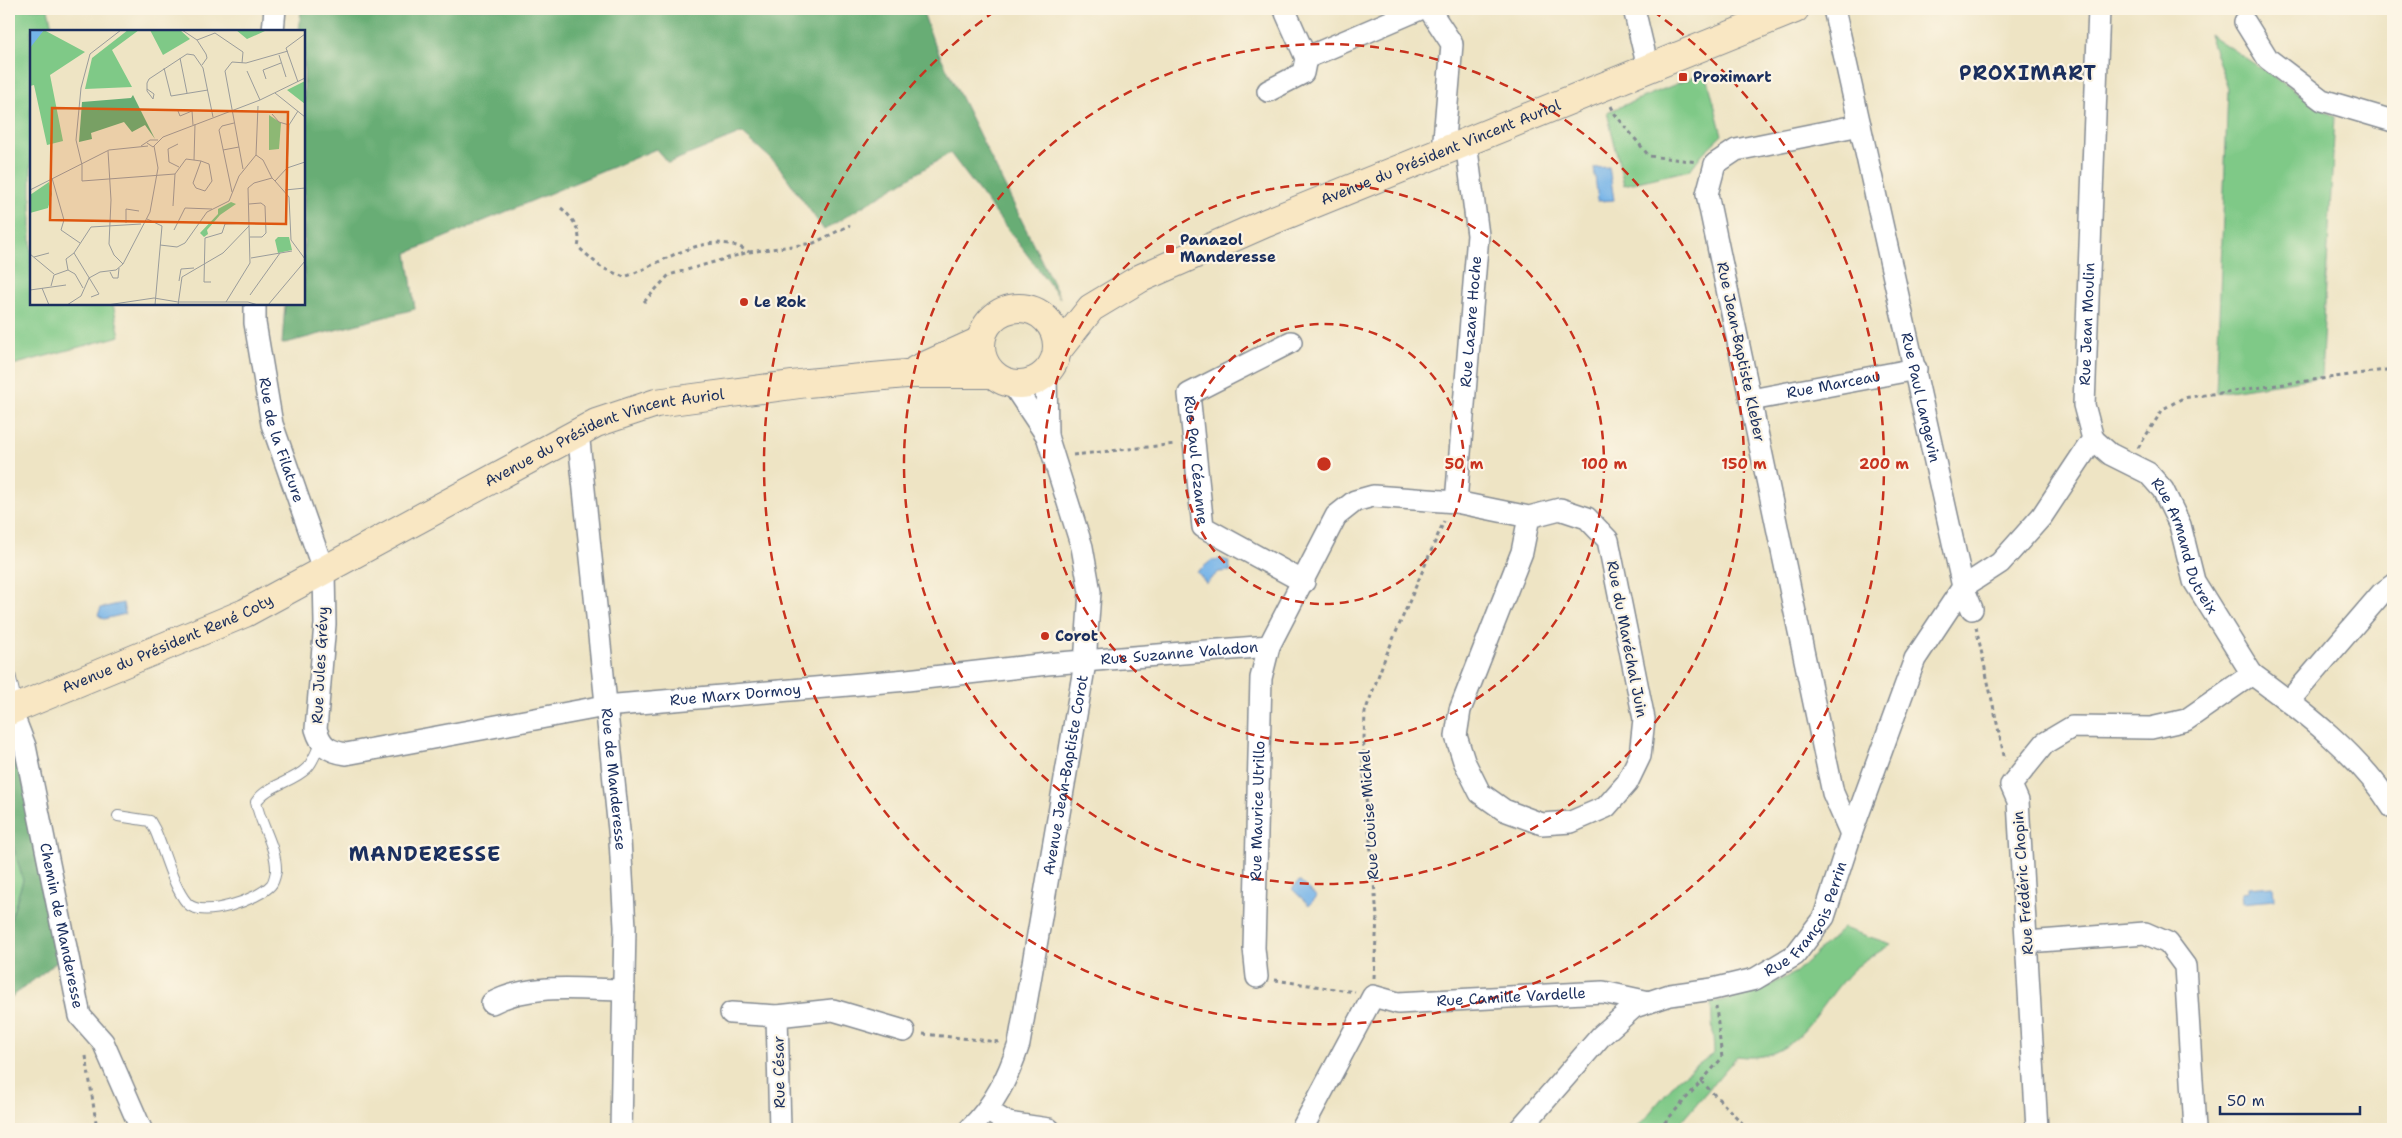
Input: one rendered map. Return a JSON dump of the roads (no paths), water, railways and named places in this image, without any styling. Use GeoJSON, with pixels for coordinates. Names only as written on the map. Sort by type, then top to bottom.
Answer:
{"type":"FeatureCollection","features":[{"type":"Feature","properties":{"kind":"street"},"geometry":{"type":"LineString","coordinates":[[273,30],[275,9]]}},
{"type":"Feature","properties":{"kind":"street"},"geometry":{"type":"LineString","coordinates":[[1306,58],[1420,9]]}},
{"type":"Feature","properties":{"kind":"street","name":"Rue Lazare Hoche"},"geometry":{"type":"LineString","coordinates":[[1429,9],[1452,44],[1444,139],[1456,146],[1478,234],[1456,502]]}},
{"type":"Feature","properties":{"kind":"street"},"geometry":{"type":"LineString","coordinates":[[1634,9],[1648,68]]}},
{"type":"Feature","properties":{"kind":"street","name":"Avenue du Président Vincent Auriol"},"geometry":{"type":"LineString","coordinates":[[1052,362],[1091,308],[1141,278],[1180,260],[1456,146],[1795,9]]}},
{"type":"Feature","properties":{"kind":"street","name":"Rue Paul Langevin"},"geometry":{"type":"LineString","coordinates":[[1834,9],[1916,368],[1963,587],[1972,609]]}},
{"type":"Feature","properties":{"kind":"street","name":"Rue Jean Moulin"},"geometry":{"type":"LineString","coordinates":[[2093,439],[2084,405],[2100,9]]}},
{"type":"Feature","properties":{"kind":"street"},"geometry":{"type":"LineString","coordinates":[[1268,91],[1303,73],[1306,58],[1286,14]]}},
{"type":"Feature","properties":{"kind":"street"},"geometry":{"type":"LineString","coordinates":[[2245,22],[2268,59],[2322,100],[2393,121]]}},
{"type":"Feature","properties":{"kind":"street","name":"Rue Jean-Baptiste Kleber"},"geometry":{"type":"LineString","coordinates":[[1851,834],[1833,793],[1707,194],[1715,164],[1736,150],[1860,125]]}},
{"type":"Feature","properties":{"kind":"street","name":"Rue de la Filature"},"geometry":{"type":"LineString","coordinates":[[255,305],[255,323],[272,424],[324,572]]}},
{"type":"Feature","properties":{"kind":"street"},"geometry":{"type":"LineString","coordinates":[[1024,308],[1035,312],[1045,318],[1052,328],[1052,362],[1037,381],[1025,385],[1002,379],[984,364],[980,341],[990,319],[1005,309],[1024,308]]}},
{"type":"Feature","properties":{"kind":"street","name":"Avenue du Président Vincent Auriol"},"geometry":{"type":"LineString","coordinates":[[1035,312],[1091,308]]}},
{"type":"Feature","properties":{"kind":"street","name":"Avenue du Président Vincent Auriol"},"geometry":{"type":"LineString","coordinates":[[906,374],[980,341]]}},
{"type":"Feature","properties":{"kind":"street","name":"Rue Paul Cézanne"},"geometry":{"type":"LineString","coordinates":[[1291,342],[1189,394],[1203,527],[1304,582]]}},
{"type":"Feature","properties":{"kind":"street","name":"Avenue Jean-Baptiste Corot"},"geometry":{"type":"LineString","coordinates":[[1047,436],[1052,362]]}},
{"type":"Feature","properties":{"kind":"street","name":"Rue Marceau"},"geometry":{"type":"LineString","coordinates":[[1750,400],[1916,368]]}},
{"type":"Feature","properties":{"kind":"street","name":"Avenue du Président Vincent Auriol"},"geometry":{"type":"LineString","coordinates":[[324,572],[578,431],[656,403],[807,383],[906,374],[1002,379]]}},
{"type":"Feature","properties":{"kind":"street","name":"Avenue Jean-Baptiste Corot"},"geometry":{"type":"LineString","coordinates":[[970,1129],[988,1111],[1010,1074],[1019,1044],[1085,662],[1090,592],[1082,547],[1047,436],[1002,379]]}},
{"type":"Feature","properties":{"kind":"street","name":"Rue de Manderesse"},"geometry":{"type":"LineString","coordinates":[[578,431],[625,927],[621,1129]]}},
{"type":"Feature","properties":{"kind":"street"},"geometry":{"type":"LineString","coordinates":[[1963,587],[2000,564],[2042,516],[2093,439]]}},
{"type":"Feature","properties":{"kind":"street","name":"Rue Armand Dutreix"},"geometry":{"type":"LineString","coordinates":[[2093,439],[2110,454],[2148,473],[2163,490],[2180,524],[2194,581],[2252,674]]}},
{"type":"Feature","properties":{"kind":"street","name":"Rue Suzanne Valadon"},"geometry":{"type":"LineString","coordinates":[[1085,662],[1269,646],[1304,582],[1336,516],[1355,501],[1373,496],[1456,502]]}},
{"type":"Feature","properties":{"kind":"street","name":"Rue du Maréchal Juin"},"geometry":{"type":"LineString","coordinates":[[1456,502],[1529,517],[1560,509],[1588,518],[1608,540],[1644,719],[1640,756],[1627,783],[1606,807],[1571,822],[1542,824],[1504,810],[1480,793],[1464,760],[1456,736],[1460,710],[1522,552],[1529,517]]}},
{"type":"Feature","properties":{"kind":"street","name":"Avenue du Président René Coty"},"geometry":{"type":"LineString","coordinates":[[12,709],[245,613],[324,572]]}},
{"type":"Feature","properties":{"kind":"street","name":"Rue Jules Grévy"},"geometry":{"type":"LineString","coordinates":[[324,572],[325,624],[315,718],[320,743],[332,752],[346,754],[390,745]]}},
{"type":"Feature","properties":{"kind":"street"},"geometry":{"type":"LineString","coordinates":[[2289,701],[2381,594],[2393,585]]}},
{"type":"Feature","properties":{"kind":"street","name":"Rue François Perrin"},"geometry":{"type":"LineString","coordinates":[[1520,1129],[1601,1036],[1634,1006],[1670,995],[1713,989],[1755,979],[1795,955],[1824,917],[1851,834],[1915,659],[1963,587]]}},
{"type":"Feature","properties":{"kind":"street","name":"Rue Maurice Utrillo"},"geometry":{"type":"LineString","coordinates":[[1257,977],[1254,948],[1261,678],[1269,646]]}},
{"type":"Feature","properties":{"kind":"street","name":"Rue Marx Dormoy"},"geometry":{"type":"LineString","coordinates":[[390,745],[605,706],[907,680],[1047,664],[1085,662]]}},
{"type":"Feature","properties":{"kind":"street"},"geometry":{"type":"LineString","coordinates":[[2252,674],[2289,701],[2348,753],[2391,798]]}},
{"type":"Feature","properties":{"kind":"street","name":"Rue Frédéric Chopin"},"geometry":{"type":"LineString","coordinates":[[2037,1129],[2018,801],[2011,785],[2045,743],[2072,727],[2151,728],[2186,720],[2252,674]]}},
{"type":"Feature","properties":{"kind":"street","name":"Chemin de Manderesse"},"geometry":{"type":"LineString","coordinates":[[12,709],[25,746],[80,1016],[103,1042],[141,1129]]}},
{"type":"Feature","properties":{"kind":"street"},"geometry":{"type":"LineString","coordinates":[[2027,942],[2145,933],[2168,943],[2185,966],[2195,1129]]}},
{"type":"Feature","properties":{"kind":"street"},"geometry":{"type":"LineString","coordinates":[[492,1003],[508,994],[526,990],[624,990]]}},
{"type":"Feature","properties":{"kind":"street","name":"Rue Camille Vardelle"},"geometry":{"type":"LineString","coordinates":[[1302,1129],[1373,996],[1398,1002],[1603,992],[1649,1002]]}},
{"type":"Feature","properties":{"kind":"street","name":"Rue César"},"geometry":{"type":"LineString","coordinates":[[731,1013],[778,1016],[833,1010],[904,1031]]}},
{"type":"Feature","properties":{"kind":"street","name":"Rue César"},"geometry":{"type":"LineString","coordinates":[[778,1016],[780,1129]]}},
{"type":"Feature","properties":{"kind":"street"},"geometry":{"type":"LineString","coordinates":[[988,1111],[1008,1123],[1049,1129]]}},
{"type":"Feature","properties":{"kind":"lane"},"geometry":{"type":"LineString","coordinates":[[9,670],[12,709]]}},
{"type":"Feature","properties":{"kind":"lane"},"geometry":{"type":"LineString","coordinates":[[118,816],[150,821],[156,830],[181,894],[188,904],[199,909],[212,911],[230,906],[267,889],[273,883],[276,870],[274,856],[258,816],[256,802],[263,792],[292,779],[309,767],[320,743]]}},
{"type":"Feature","properties":{"kind":"water"},"geometry":{"type":"Polygon","coordinates":[[[1609,167],[1614,200],[1598,201],[1594,168],[1609,167]]]}},
{"type":"Feature","properties":{"kind":"water"},"geometry":{"type":"Polygon","coordinates":[[[1222,559],[1228,561],[1231,571],[1219,572],[1206,583],[1197,572],[1212,560],[1222,559]]]}},
{"type":"Feature","properties":{"kind":"water"},"geometry":{"type":"Polygon","coordinates":[[[123,603],[125,614],[104,619],[98,615],[101,608],[123,603]]]}},
{"type":"Feature","properties":{"kind":"water"},"geometry":{"type":"Polygon","coordinates":[[[1299,881],[1317,897],[1309,905],[1292,889],[1299,881]]]}},
{"type":"Feature","properties":{"kind":"water"},"geometry":{"type":"Polygon","coordinates":[[[2273,886],[2274,900],[2242,903],[2241,893],[2248,892],[2248,888],[2273,886]]]}},
{"type":"Feature","properties":{"kind":"place","name":"Proximart"},"geometry":{"type":"Point","coordinates":[1683,77]}},
{"type":"Feature","properties":{"kind":"place","name":"Panazol Manderesse"},"geometry":{"type":"Point","coordinates":[1170,249]}},
{"type":"Feature","properties":{"kind":"place","name":"Le Rok"},"geometry":{"type":"Point","coordinates":[744,302]}},
{"type":"Feature","properties":{"kind":"place","name":"Corot"},"geometry":{"type":"Point","coordinates":[1045,636]}},
{"type":"Feature","properties":{"kind":"district","name":"PROXIMART"},"geometry":{"type":"Point","coordinates":[2028,73]}},
{"type":"Feature","properties":{"kind":"district","name":"MANDERESSE"},"geometry":{"type":"Point","coordinates":[425,854]}}]}
